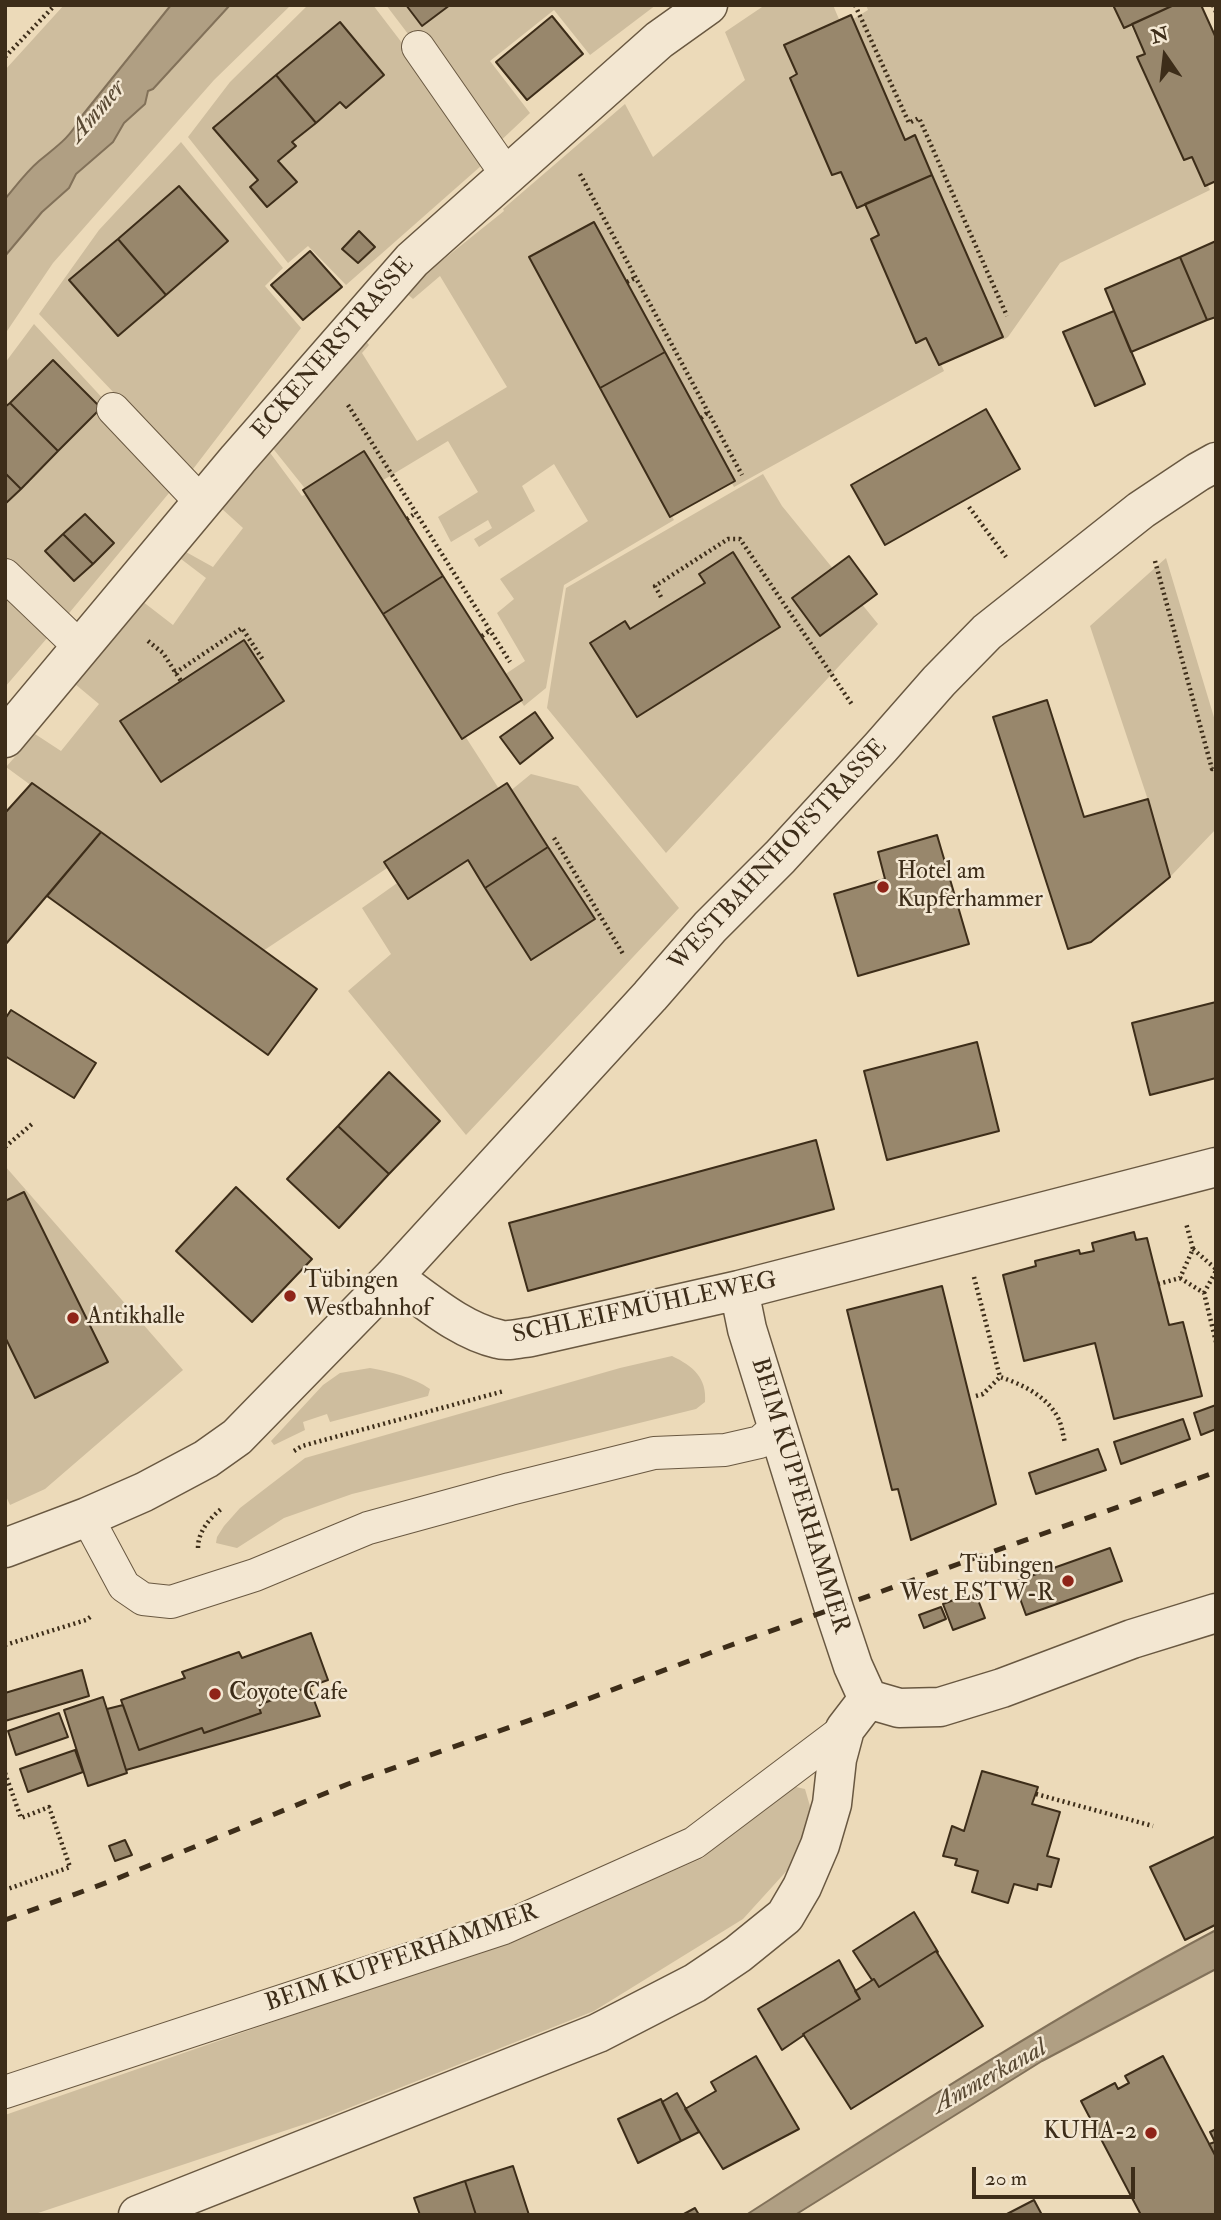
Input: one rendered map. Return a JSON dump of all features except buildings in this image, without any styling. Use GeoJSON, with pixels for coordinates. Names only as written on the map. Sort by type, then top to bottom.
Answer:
{"type":"FeatureCollection","features":[{"type":"Feature","properties":{"kind":"street","name":"ECKENERSTRASSE"},"geometry":{"type":"LineString","coordinates":[[5,738],[201,502],[412,260],[691,10]]}},
{"type":"Feature","properties":{"kind":"street","name":"WESTBAHNHOFSTRASSE"},"geometry":{"type":"LineString","coordinates":[[393,1277],[710,927],[780,857],[939,681],[987,632],[1141,510],[1210,463]]}},
{"type":"Feature","properties":{"kind":"street","name":"SCHLEIFMÜHLEWEG"},"geometry":{"type":"LineString","coordinates":[[393,1277],[453,1318],[500,1340],[531,1337],[739,1290],[1216,1167]]}},
{"type":"Feature","properties":{"kind":"street"},"geometry":{"type":"LineString","coordinates":[[5,1548],[144,1492],[182,1473],[237,1437],[393,1277]]}},
{"type":"Feature","properties":{"kind":"street","name":"BEIM KUPFERHAMMER"},"geometry":{"type":"LineString","coordinates":[[138,2215],[598,2033],[695,1983],[738,1954],[785,1916],[802,1887],[820,1845],[832,1804],[837,1759],[845,1729],[869,1699],[853,1666],[834,1609],[747,1329],[739,1290]]}},
{"type":"Feature","properties":{"kind":"street"},"geometry":{"type":"LineString","coordinates":[[869,1699],[899,1708],[940,1707],[1002,1688],[1132,1639],[1216,1613]]}},
{"type":"Feature","properties":{"kind":"lane"},"geometry":{"type":"LineString","coordinates":[[418,47],[507,176]]}},
{"type":"Feature","properties":{"kind":"lane"},"geometry":{"type":"LineString","coordinates":[[113,409],[201,502]]}},
{"type":"Feature","properties":{"kind":"lane"},"geometry":{"type":"LineString","coordinates":[[5,575],[80,647]]}},
{"type":"Feature","properties":{"kind":"lane"},"geometry":{"type":"LineString","coordinates":[[87,1517],[124,1586],[143,1599],[171,1602],[255,1574],[368,1528],[654,1453],[725,1450],[760,1442],[778,1426]]}},
{"type":"Feature","properties":{"kind":"lane","name":"BEIM KUPFERHAMMER"},"geometry":{"type":"LineString","coordinates":[[5,2092],[504,1928],[694,1843],[845,1729]]}},
{"type":"Feature","properties":{"kind":"path"},"geometry":{"type":"LineString","coordinates":[[6,55],[55,5]]}},
{"type":"Feature","properties":{"kind":"path"},"geometry":{"type":"LineString","coordinates":[[855,5],[909,123],[919,118],[1007,316]]}},
{"type":"Feature","properties":{"kind":"path"},"geometry":{"type":"LineString","coordinates":[[1213,5],[1216,12]]}},
{"type":"Feature","properties":{"kind":"path"},"geometry":{"type":"LineString","coordinates":[[556,131],[742,475]]}},
{"type":"Feature","properties":{"kind":"path"},"geometry":{"type":"LineString","coordinates":[[627,282],[635,278]]}},
{"type":"Feature","properties":{"kind":"path"},"geometry":{"type":"LineString","coordinates":[[322,362],[510,662]]}},
{"type":"Feature","properties":{"kind":"path"},"geometry":{"type":"LineString","coordinates":[[701,418],[708,413]]}},
{"type":"Feature","properties":{"kind":"path"},"geometry":{"type":"LineString","coordinates":[[969,507],[1034,595]]}},
{"type":"Feature","properties":{"kind":"path"},"geometry":{"type":"LineString","coordinates":[[1141,510],[1212,769],[1216,768]]}},
{"type":"Feature","properties":{"kind":"path"},"geometry":{"type":"LineString","coordinates":[[407,519],[416,513]]}},
{"type":"Feature","properties":{"kind":"path"},"geometry":{"type":"LineString","coordinates":[[661,597],[654,586],[728,539],[740,539],[881,747]]}},
{"type":"Feature","properties":{"kind":"path"},"geometry":{"type":"LineString","coordinates":[[175,673],[242,628],[263,660]]}},
{"type":"Feature","properties":{"kind":"path"},"geometry":{"type":"LineString","coordinates":[[482,636],[489,631]]}},
{"type":"Feature","properties":{"kind":"path"},"geometry":{"type":"LineString","coordinates":[[143,637],[163,653],[181,681]]}},
{"type":"Feature","properties":{"kind":"path"},"geometry":{"type":"LineString","coordinates":[[554,838],[650,996]]}},
{"type":"Feature","properties":{"kind":"path"},"geometry":{"type":"LineString","coordinates":[[5,1147],[32,1125]]}},
{"type":"Feature","properties":{"kind":"path"},"geometry":{"type":"LineString","coordinates":[[1174,1178],[1193,1249],[1216,1270],[1204,1293],[1216,1342]]}},
{"type":"Feature","properties":{"kind":"path"},"geometry":{"type":"LineString","coordinates":[[962,1233],[1000,1377]]}},
{"type":"Feature","properties":{"kind":"path"},"geometry":{"type":"LineString","coordinates":[[1180,1278],[1193,1249]]}},
{"type":"Feature","properties":{"kind":"path"},"geometry":{"type":"LineString","coordinates":[[1158,1284],[1180,1278],[1204,1293]]}},
{"type":"Feature","properties":{"kind":"path"},"geometry":{"type":"LineString","coordinates":[[976,1396],[983,1394],[1000,1377]]}},
{"type":"Feature","properties":{"kind":"path"},"geometry":{"type":"LineString","coordinates":[[1000,1377],[1019,1383],[1052,1409],[1059,1420],[1065,1443]]}},
{"type":"Feature","properties":{"kind":"path"},"geometry":{"type":"LineString","coordinates":[[292,1453],[302,1447],[513,1389]]}},
{"type":"Feature","properties":{"kind":"path"},"geometry":{"type":"LineString","coordinates":[[202,1592],[198,1538],[211,1518],[227,1503]]}},
{"type":"Feature","properties":{"kind":"path"},"geometry":{"type":"LineString","coordinates":[[5,1645],[86,1620],[103,1609],[124,1586]]}},
{"type":"Feature","properties":{"kind":"path"},"geometry":{"type":"LineString","coordinates":[[5,1773],[21,1818],[49,1807],[70,1867],[5,1890]]}},
{"type":"Feature","properties":{"kind":"path"},"geometry":{"type":"LineString","coordinates":[[1036,1794],[1153,1826]]}},
{"type":"Feature","properties":{"kind":"shaded area"},"geometry":{"type":"Polygon","coordinates":[[[64,5],[171,5],[67,137],[30,170],[5,199],[5,70],[64,5]]]}},
{"type":"Feature","properties":{"kind":"shaded area"},"geometry":{"type":"Polygon","coordinates":[[[230,5],[291,5],[214,80],[53,263],[5,334],[5,256],[42,212],[69,188],[76,174],[113,142],[124,123],[145,104],[148,91],[153,89],[230,5]]]}},
{"type":"Feature","properties":{"kind":"shaded area"},"geometry":{"type":"Polygon","coordinates":[[[308,5],[373,5],[490,158],[346,285],[308,246],[288,263],[188,137],[230,82],[308,5]]]}},
{"type":"Feature","properties":{"kind":"shaded area"},"geometry":{"type":"Polygon","coordinates":[[[386,5],[656,5],[590,55],[554,10],[490,61],[530,113],[494,147],[386,5]]]}},
{"type":"Feature","properties":{"kind":"shaded area"},"geometry":{"type":"Polygon","coordinates":[[[765,5],[833,5],[841,24],[851,161],[944,371],[734,487],[592,226],[533,260],[674,520],[564,585],[546,688],[524,706],[504,675],[525,661],[497,613],[514,599],[500,579],[588,521],[554,464],[522,486],[535,511],[479,547],[474,539],[492,528],[488,520],[451,542],[438,517],[478,492],[448,441],[380,482],[307,491],[271,446],[360,333],[369,345],[362,353],[417,441],[507,387],[440,276],[413,299],[404,291],[504,211],[503,209],[625,104],[653,157],[745,80],[725,32],[765,5]]]}},
{"type":"Feature","properties":{"kind":"shaded area"},"geometry":{"type":"Polygon","coordinates":[[[866,5],[1121,5],[1210,190],[1060,263],[1008,337],[1003,340],[914,138],[904,142],[850,21],[868,10],[866,5]]]}},
{"type":"Feature","properties":{"kind":"shaded area"},"geometry":{"type":"Polygon","coordinates":[[[181,142],[283,268],[265,286],[301,328],[190,473],[39,314],[99,230],[181,142]]]}},
{"type":"Feature","properties":{"kind":"shaded area"},"geometry":{"type":"Polygon","coordinates":[[[34,324],[179,481],[60,624],[5,574],[5,363],[34,324]]]}},
{"type":"Feature","properties":{"kind":"shaded area"},"geometry":{"type":"Polygon","coordinates":[[[268,450],[302,496],[309,493],[501,792],[260,953],[6,767],[35,734],[61,751],[99,704],[75,684],[142,601],[173,625],[206,578],[181,559],[186,552],[213,567],[243,528],[221,508],[268,450]]]}},
{"type":"Feature","properties":{"kind":"shaded area"},"geometry":{"type":"Polygon","coordinates":[[[763,474],[782,506],[878,624],[666,853],[547,708],[566,588],[763,474]]]}},
{"type":"Feature","properties":{"kind":"shaded area"},"geometry":{"type":"Polygon","coordinates":[[[1166,558],[1216,724],[1216,829],[1170,877],[1146,794],[1090,626],[1166,558]]]}},
{"type":"Feature","properties":{"kind":"shaded area"},"geometry":{"type":"Polygon","coordinates":[[[5,585],[54,630],[5,687],[5,585]]]}},
{"type":"Feature","properties":{"kind":"shaded area"},"geometry":{"type":"Polygon","coordinates":[[[531,774],[578,786],[679,908],[466,1135],[348,991],[391,954],[362,908],[400,881],[531,774]]]}},
{"type":"Feature","properties":{"kind":"shaded area"},"geometry":{"type":"Polygon","coordinates":[[[5,1166],[183,1370],[45,1489],[10,1505],[5,1494],[5,1166]]]}},
{"type":"Feature","properties":{"kind":"shaded area"},"geometry":{"type":"Polygon","coordinates":[[[672,1356],[692,1369],[704,1386],[705,1402],[696,1409],[352,1494],[284,1518],[237,1548],[216,1543],[224,1526],[240,1508],[305,1458],[620,1368],[672,1356]]]}},
{"type":"Feature","properties":{"kind":"shaded area"},"geometry":{"type":"Polygon","coordinates":[[[370,1368],[416,1381],[430,1389],[428,1396],[330,1422],[327,1414],[303,1422],[305,1430],[274,1445],[271,1441],[323,1385],[340,1373],[370,1368]]]}},
{"type":"Feature","properties":{"kind":"shaded area"},"geometry":{"type":"Polygon","coordinates":[[[787,1785],[805,1789],[814,1820],[802,1854],[743,1919],[594,2011],[326,2117],[32,2215],[5,2215],[5,2115],[532,1932],[703,1858],[787,1785]]]}},
{"type":"Feature","properties":{"kind":"water","name":"Ammer"},"geometry":{"type":"Polygon","coordinates":[[[171,5],[230,5],[153,89],[148,91],[145,104],[124,123],[113,142],[76,174],[69,188],[42,212],[5,256],[5,199],[30,170],[67,137],[171,5]]]}},
{"type":"Feature","properties":{"kind":"water","name":"Ammerkanal"},"geometry":{"type":"Polygon","coordinates":[[[1216,1930],[1216,1969],[1042,2061],[795,2215],[746,2215],[1037,2032],[1216,1930]]]}},
{"type":"Feature","properties":{"kind":"railway"},"geometry":{"type":"LineString","coordinates":[[5,1920],[111,1881],[348,1784],[1216,1472]]}},
{"type":"Feature","properties":{"kind":"place","name":"Hotel am Kupferhammer"},"geometry":{"type":"Point","coordinates":[883,887]}},
{"type":"Feature","properties":{"kind":"place","name":"Tübingen Westbahnhof"},"geometry":{"type":"Point","coordinates":[290,1296]}},
{"type":"Feature","properties":{"kind":"place","name":"Antikhalle"},"geometry":{"type":"Point","coordinates":[73,1318]}},
{"type":"Feature","properties":{"kind":"place","name":"Tübingen West ESTW-R"},"geometry":{"type":"Point","coordinates":[1068,1581]}},
{"type":"Feature","properties":{"kind":"place","name":"Coyote Cafe"},"geometry":{"type":"Point","coordinates":[215,1694]}},
{"type":"Feature","properties":{"kind":"place","name":"KUHA-2"},"geometry":{"type":"Point","coordinates":[1151,2133]}}]}
